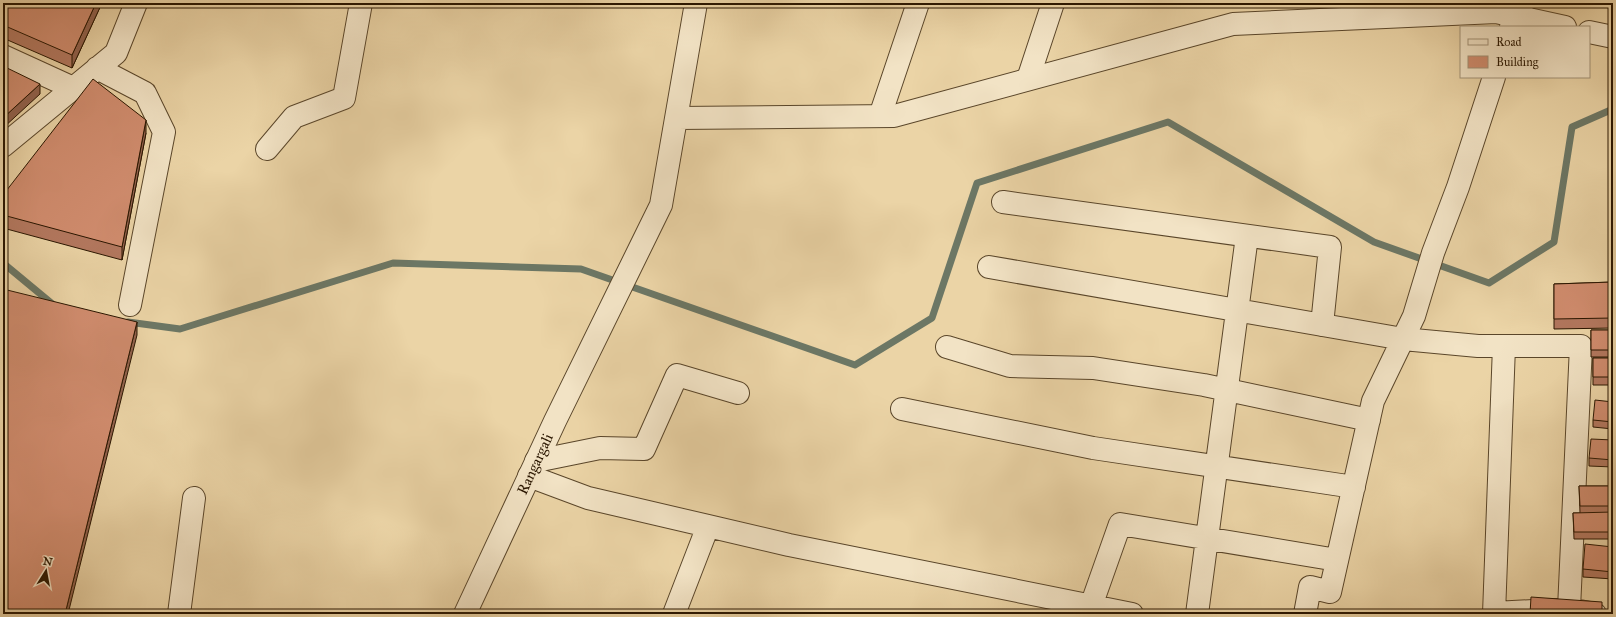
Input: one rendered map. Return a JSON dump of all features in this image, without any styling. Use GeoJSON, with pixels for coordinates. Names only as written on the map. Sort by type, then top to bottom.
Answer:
{"type":"FeatureCollection","features":[{"type":"Feature","properties":{"kind":"street"},"geometry":{"type":"LineString","coordinates":[[3,146],[116,53],[136,3]]}},
{"type":"Feature","properties":{"kind":"street"},"geometry":{"type":"LineString","coordinates":[[267,149],[294,117],[344,98],[361,3]]}},
{"type":"Feature","properties":{"kind":"street","name":"Rangargali"},"geometry":{"type":"LineString","coordinates":[[465,614],[532,469],[661,205],[696,3]]}},
{"type":"Feature","properties":{"kind":"street"},"geometry":{"type":"LineString","coordinates":[[880,116],[918,3]]}},
{"type":"Feature","properties":{"kind":"street"},"geometry":{"type":"LineString","coordinates":[[1028,79],[1053,3]]}},
{"type":"Feature","properties":{"kind":"street"},"geometry":{"type":"LineString","coordinates":[[677,118],[894,116],[1233,24],[1496,12],[1516,15],[1560,26]]}},
{"type":"Feature","properties":{"kind":"street"},"geometry":{"type":"LineString","coordinates":[[1590,32],[1613,37]]}},
{"type":"Feature","properties":{"kind":"street"},"geometry":{"type":"LineString","coordinates":[[3,56],[73,88]]}},
{"type":"Feature","properties":{"kind":"street"},"geometry":{"type":"LineString","coordinates":[[97,68],[145,93],[164,132],[130,305]]}},
{"type":"Feature","properties":{"kind":"street"},"geometry":{"type":"LineString","coordinates":[[1305,614],[1310,587],[1330,592],[1373,401],[1414,316],[1433,253],[1458,187],[1494,78]]}},
{"type":"Feature","properties":{"kind":"street"},"geometry":{"type":"LineString","coordinates":[[1003,202],[1330,247],[1322,324]]}},
{"type":"Feature","properties":{"kind":"street"},"geometry":{"type":"LineString","coordinates":[[1197,614],[1247,236]]}},
{"type":"Feature","properties":{"kind":"street"},"geometry":{"type":"LineString","coordinates":[[989,267],[1403,339],[1478,346],[1581,346],[1569,609]]}},
{"type":"Feature","properties":{"kind":"street"},"geometry":{"type":"LineString","coordinates":[[1504,346],[1494,613],[1569,609],[1595,614]]}},
{"type":"Feature","properties":{"kind":"street"},"geometry":{"type":"LineString","coordinates":[[946,347],[1010,366],[1093,368],[1204,385],[1369,420]]}},
{"type":"Feature","properties":{"kind":"street"},"geometry":{"type":"LineString","coordinates":[[532,469],[600,448],[644,449],[677,375],[738,393]]}},
{"type":"Feature","properties":{"kind":"street"},"geometry":{"type":"LineString","coordinates":[[902,409],[1093,448],[1354,487]]}},
{"type":"Feature","properties":{"kind":"street"},"geometry":{"type":"LineString","coordinates":[[532,469],[588,498],[790,545],[1132,614]]}},
{"type":"Feature","properties":{"kind":"street"},"geometry":{"type":"LineString","coordinates":[[179,614],[194,498]]}},
{"type":"Feature","properties":{"kind":"street"},"geometry":{"type":"LineString","coordinates":[[1091,606],[1120,524],[1338,560]]}},
{"type":"Feature","properties":{"kind":"street"},"geometry":{"type":"LineString","coordinates":[[674,614],[708,526]]}},
{"type":"Feature","properties":{"kind":"building"},"geometry":{"type":"Polygon","coordinates":[[[3,3],[96,3],[72,55],[3,25],[3,3]]]}},
{"type":"Feature","properties":{"kind":"building"},"geometry":{"type":"Polygon","coordinates":[[[3,66],[40,84],[3,118],[3,66]]]}},
{"type":"Feature","properties":{"kind":"building"},"geometry":{"type":"Polygon","coordinates":[[[93,79],[146,120],[122,247],[3,215],[3,195],[93,79]]]}},
{"type":"Feature","properties":{"kind":"building"},"geometry":{"type":"Polygon","coordinates":[[[1613,282],[1613,318],[1554,319],[1554,284],[1613,282]]]}},
{"type":"Feature","properties":{"kind":"building"},"geometry":{"type":"Polygon","coordinates":[[[3,289],[137,322],[65,614],[3,614],[3,289]]]}},
{"type":"Feature","properties":{"kind":"building"},"geometry":{"type":"Polygon","coordinates":[[[1591,330],[1613,330],[1613,350],[1591,350],[1591,330]]]}},
{"type":"Feature","properties":{"kind":"building"},"geometry":{"type":"Polygon","coordinates":[[[1593,358],[1613,358],[1613,377],[1593,377],[1593,358]]]}},
{"type":"Feature","properties":{"kind":"building"},"geometry":{"type":"Polygon","coordinates":[[[1595,400],[1613,402],[1613,422],[1593,420],[1595,400]]]}},
{"type":"Feature","properties":{"kind":"building"},"geometry":{"type":"Polygon","coordinates":[[[1591,439],[1613,440],[1613,460],[1589,458],[1591,439]]]}},
{"type":"Feature","properties":{"kind":"building"},"geometry":{"type":"Polygon","coordinates":[[[1579,486],[1613,486],[1613,506],[1580,506],[1579,486]]]}},
{"type":"Feature","properties":{"kind":"building"},"geometry":{"type":"Polygon","coordinates":[[[1613,512],[1613,532],[1574,532],[1573,513],[1613,512]]]}},
{"type":"Feature","properties":{"kind":"building"},"geometry":{"type":"Polygon","coordinates":[[[1585,544],[1613,547],[1613,572],[1583,569],[1585,544]]]}},
{"type":"Feature","properties":{"kind":"building"},"geometry":{"type":"Polygon","coordinates":[[[1531,597],[1602,602],[1602,614],[1530,614],[1531,597]]]}},
{"type":"Feature","properties":{"kind":"waterway"},"geometry":{"type":"LineString","coordinates":[[128,322],[180,329],[393,263],[581,269],[855,365],[932,318],[977,183],[1168,122],[1374,242],[1489,283],[1554,242],[1572,127],[1613,109]]}},
{"type":"Feature","properties":{"kind":"waterway"},"geometry":{"type":"LineString","coordinates":[[3,263],[56,307]]}}]}
